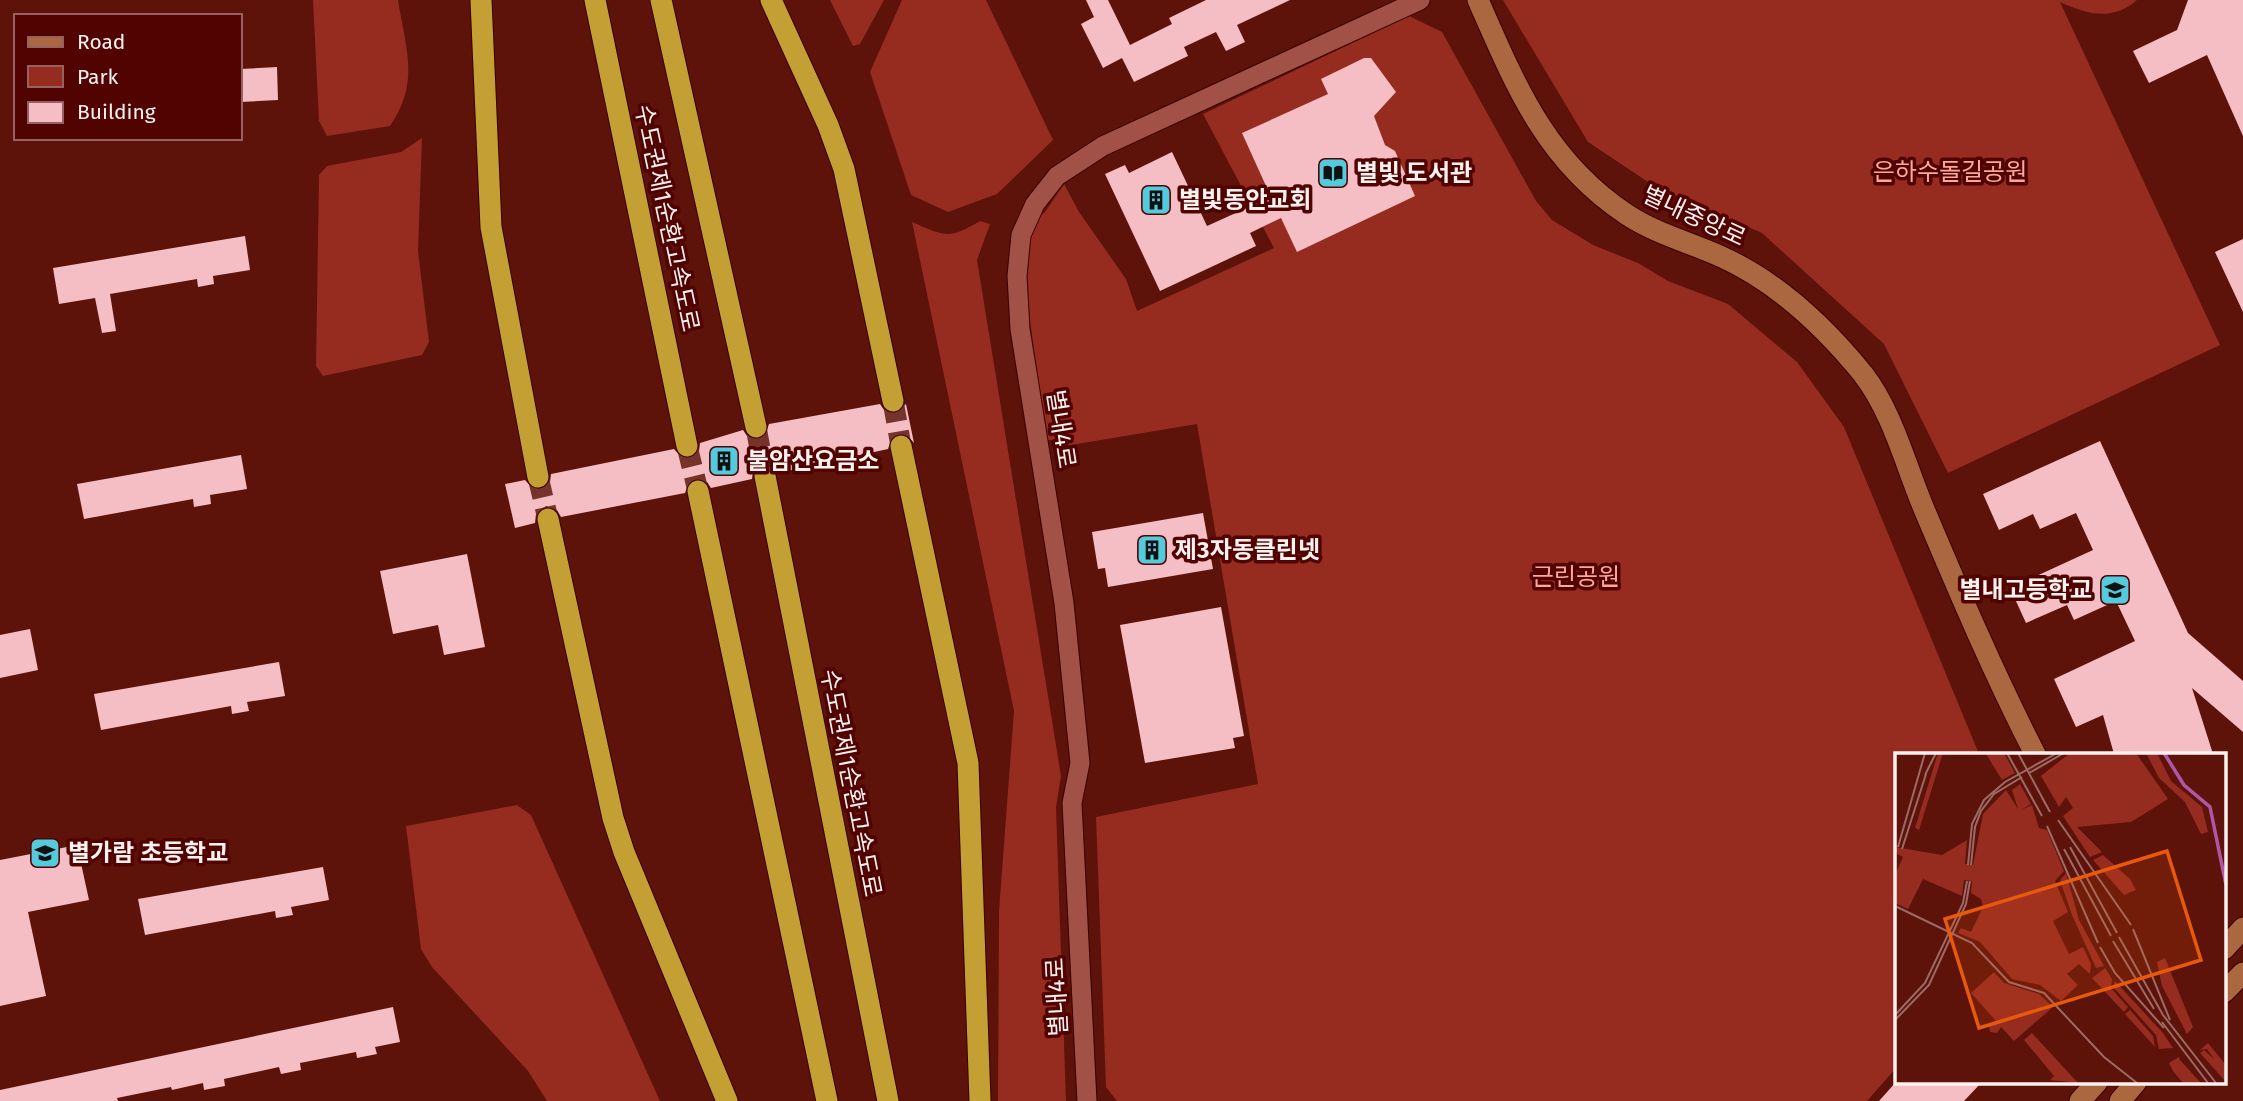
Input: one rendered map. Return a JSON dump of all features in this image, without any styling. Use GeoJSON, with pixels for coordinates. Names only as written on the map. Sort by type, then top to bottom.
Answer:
{"type":"FeatureCollection","features":[{"type":"Feature","properties":{"kind":"highway"},"geometry":{"type":"LineString","coordinates":[[481,0],[491,228],[538,477]]}},
{"type":"Feature","properties":{"kind":"highway","name":"수도권제1순환고속도로"},"geometry":{"type":"LineString","coordinates":[[595,0],[687,446]]}},
{"type":"Feature","properties":{"kind":"highway","name":"수도권제1순환고속도로"},"geometry":{"type":"LineString","coordinates":[[661,0],[756,427]]}},
{"type":"Feature","properties":{"kind":"highway"},"geometry":{"type":"LineString","coordinates":[[771,0],[828,125],[844,169],[892,401]]}},
{"type":"Feature","properties":{"kind":"highway"},"geometry":{"type":"LineString","coordinates":[[901,446],[968,763],[980,1101]]}},
{"type":"Feature","properties":{"kind":"highway","name":"수도권제1순환고속도로"},"geometry":{"type":"LineString","coordinates":[[765,476],[888,1101]]}},
{"type":"Feature","properties":{"kind":"highway"},"geometry":{"type":"LineString","coordinates":[[698,491],[827,1101]]}},
{"type":"Feature","properties":{"kind":"highway"},"geometry":{"type":"LineString","coordinates":[[548,519],[613,818],[624,852],[727,1101]]}},
{"type":"Feature","properties":{"kind":"street","name":"별내4로"},"geometry":{"type":"LineString","coordinates":[[1087,1101],[1072,803],[1080,762],[1064,603],[1020,328],[1017,276],[1021,235],[1035,204],[1058,176],[1103,146],[1420,0]]}},
{"type":"Feature","properties":{"kind":"street","name":"별내중앙로"},"geometry":{"type":"LineString","coordinates":[[1478,0],[1542,133],[1582,178],[1637,220],[1674,240],[1721,257],[1767,281],[1832,339],[1864,377],[1891,423],[1980,641],[2035,753]]}},
{"type":"Feature","properties":{"kind":"street"},"geometry":{"type":"LineString","coordinates":[[2226,947],[2243,928]]}},
{"type":"Feature","properties":{"kind":"street"},"geometry":{"type":"LineString","coordinates":[[2226,961],[2243,974],[2226,990]]}},
{"type":"Feature","properties":{"kind":"street"},"geometry":{"type":"LineString","coordinates":[[2080,1101],[2095,1084]]}},
{"type":"Feature","properties":{"kind":"street"},"geometry":{"type":"LineString","coordinates":[[2120,1101],[2134,1084]]}},
{"type":"Feature","properties":{"kind":"green space"},"geometry":{"type":"Polygon","coordinates":[[[313,0],[398,0],[407,50],[408,80],[405,95],[390,126],[327,136],[319,121],[313,0]]]}},
{"type":"Feature","properties":{"kind":"green space"},"geometry":{"type":"Polygon","coordinates":[[[830,0],[884,0],[860,44],[853,46],[830,0]]]}},
{"type":"Feature","properties":{"kind":"green space"},"geometry":{"type":"Polygon","coordinates":[[[902,0],[986,0],[1053,140],[997,194],[948,212],[911,195],[870,72],[902,0]]]}},
{"type":"Feature","properties":{"kind":"green space","name":"은하수돌길공원"},"geometry":{"type":"Polygon","coordinates":[[[1503,0],[2137,0],[2118,11],[2099,14],[2060,2],[2220,345],[1948,473],[1884,344],[1762,233],[1654,186],[1588,142],[1503,0]]]}},
{"type":"Feature","properties":{"kind":"green space","name":"근린공원"},"geometry":{"type":"Polygon","coordinates":[[[1409,16],[1442,32],[1536,201],[1552,220],[1593,245],[1638,263],[1668,281],[1728,304],[1797,362],[1844,427],[1979,753],[1895,753],[1895,1069],[1867,1101],[1117,1101],[1106,1087],[1096,817],[1258,784],[1197,424],[1053,448],[1052,440],[1046,440],[1023,268],[1031,223],[1045,212],[1064,184],[1079,212],[1126,279],[1137,311],[1274,248],[1203,114],[1409,16]]]}},
{"type":"Feature","properties":{"kind":"green space"},"geometry":{"type":"Polygon","coordinates":[[[422,138],[418,251],[429,342],[422,355],[323,376],[316,366],[319,175],[327,166],[401,152],[422,138]]]}},
{"type":"Feature","properties":{"kind":"green space"},"geometry":{"type":"Polygon","coordinates":[[[980,221],[990,224],[977,260],[1061,776],[1056,807],[1066,1101],[998,1101],[999,911],[1014,711],[912,222],[946,234],[961,231],[980,221]]]}},
{"type":"Feature","properties":{"kind":"green space"},"geometry":{"type":"Polygon","coordinates":[[[517,805],[531,815],[660,1101],[547,1101],[528,1071],[432,967],[421,949],[406,826],[517,805]]]}},
{"type":"Feature","properties":{"kind":"building"},"geometry":{"type":"Polygon","coordinates":[[[1086,0],[1108,0],[1130,45],[1172,24],[1169,18],[1206,0],[1290,0],[1237,25],[1245,42],[1226,51],[1216,32],[1184,47],[1188,56],[1134,82],[1122,58],[1103,68],[1081,24],[1094,17],[1086,0]]]}},
{"type":"Feature","properties":{"kind":"building"},"geometry":{"type":"Polygon","coordinates":[[[2188,0],[2243,0],[2243,136],[2207,55],[2149,83],[2133,51],[2177,30],[2188,0]]]}},
{"type":"Feature","properties":{"kind":"building"},"geometry":{"type":"Polygon","coordinates":[[[1364,58],[1371,58],[1396,92],[1374,116],[1385,145],[1395,151],[1415,196],[1297,252],[1281,218],[1250,233],[1256,246],[1160,291],[1105,174],[1125,165],[1129,173],[1172,152],[1207,226],[1271,197],[1242,133],[1328,94],[1321,79],[1364,58]]]}},
{"type":"Feature","properties":{"kind":"building"},"geometry":{"type":"Polygon","coordinates":[[[277,67],[278,100],[242,102],[242,69],[277,67]]]}},
{"type":"Feature","properties":{"kind":"building"},"geometry":{"type":"Polygon","coordinates":[[[245,236],[250,270],[213,276],[214,284],[198,287],[197,279],[110,294],[116,331],[102,333],[95,298],[59,304],[53,268],[245,236]]]}},
{"type":"Feature","properties":{"kind":"building"},"geometry":{"type":"Polygon","coordinates":[[[2243,239],[2243,312],[2215,252],[2243,239]]]}},
{"type":"Feature","properties":{"kind":"building","name":"불암산요금소"},"geometry":{"type":"Polygon","coordinates":[[[880,404],[884,410],[895,414],[906,404],[914,443],[906,434],[899,433],[892,437],[888,449],[778,473],[770,464],[762,463],[753,471],[752,479],[711,488],[707,482],[696,478],[689,482],[685,493],[561,517],[557,510],[546,506],[536,514],[535,523],[515,528],[505,484],[525,480],[533,489],[541,490],[550,482],[551,474],[674,449],[682,458],[690,459],[699,451],[700,443],[743,430],[747,436],[758,440],[765,436],[769,424],[880,404]]]}},
{"type":"Feature","properties":{"kind":"building","name":"별내고등학교"},"geometry":{"type":"Polygon","coordinates":[[[2100,441],[2188,633],[2243,681],[2243,732],[2192,688],[2213,753],[2114,753],[2103,715],[2076,727],[2054,679],[2135,641],[2116,601],[2074,620],[2067,605],[2026,623],[2010,588],[2093,550],[2076,513],[2040,529],[2033,514],[1999,530],[1983,494],[2100,441]]]}},
{"type":"Feature","properties":{"kind":"building"},"geometry":{"type":"Polygon","coordinates":[[[241,455],[247,489],[210,495],[211,504],[194,507],[193,499],[84,519],[77,484],[241,455]]]}},
{"type":"Feature","properties":{"kind":"building","name":"제3자동클린넷"},"geometry":{"type":"Polygon","coordinates":[[[1203,513],[1213,569],[1108,587],[1105,568],[1098,569],[1092,532],[1203,513]]]}},
{"type":"Feature","properties":{"kind":"building"},"geometry":{"type":"Polygon","coordinates":[[[467,554],[485,647],[444,655],[438,625],[393,634],[380,571],[467,554]]]}},
{"type":"Feature","properties":{"kind":"building"},"geometry":{"type":"Polygon","coordinates":[[[1221,607],[1244,736],[1233,738],[1235,748],[1145,763],[1120,625],[1221,607]]]}},
{"type":"Feature","properties":{"kind":"building"},"geometry":{"type":"Polygon","coordinates":[[[30,629],[38,670],[0,678],[0,635],[30,629]]]}},
{"type":"Feature","properties":{"kind":"building"},"geometry":{"type":"Polygon","coordinates":[[[279,662],[285,696],[247,702],[249,711],[232,714],[231,706],[101,730],[94,694],[279,662]]]}},
{"type":"Feature","properties":{"kind":"building"},"geometry":{"type":"Polygon","coordinates":[[[77,845],[89,900],[28,912],[46,996],[0,1006],[0,860],[77,845]]]}},
{"type":"Feature","properties":{"kind":"building"},"geometry":{"type":"Polygon","coordinates":[[[323,867],[329,900],[291,907],[293,915],[276,918],[275,911],[145,935],[138,899],[323,867]]]}},
{"type":"Feature","properties":{"kind":"building"},"geometry":{"type":"Polygon","coordinates":[[[393,1007],[400,1042],[375,1047],[377,1054],[357,1058],[356,1052],[300,1063],[301,1070],[281,1074],[279,1067],[224,1079],[225,1086],[204,1090],[203,1083],[172,1090],[171,1087],[117,1098],[118,1101],[0,1101],[0,1090],[393,1007]]]}},
{"type":"Feature","properties":{"kind":"building"},"geometry":{"type":"Polygon","coordinates":[[[1895,1083],[1980,1084],[1964,1101],[1879,1101],[1895,1083]]]}},
{"type":"Feature","properties":{"kind":"tunnel"},"geometry":{"type":"LineString","coordinates":[[893,401],[901,446]]}},
{"type":"Feature","properties":{"kind":"tunnel"},"geometry":{"type":"LineString","coordinates":[[756,427],[765,476]]}},
{"type":"Feature","properties":{"kind":"tunnel"},"geometry":{"type":"LineString","coordinates":[[687,446],[698,491]]}},
{"type":"Feature","properties":{"kind":"tunnel"},"geometry":{"type":"LineString","coordinates":[[538,477],[548,519]]}},
{"type":"Feature","properties":{"kind":"place","name":"별빛 도서관"},"geometry":{"type":"Point","coordinates":[1333,173]}},
{"type":"Feature","properties":{"kind":"place","name":"별빛동안교회"},"geometry":{"type":"Point","coordinates":[1156,200]}},
{"type":"Feature","properties":{"kind":"place","name":"불암산요금소"},"geometry":{"type":"Point","coordinates":[724,461]}},
{"type":"Feature","properties":{"kind":"place","name":"제3자동클린넷"},"geometry":{"type":"Point","coordinates":[1152,550]}},
{"type":"Feature","properties":{"kind":"place","name":"별내고등학교"},"geometry":{"type":"Point","coordinates":[2115,590]}},
{"type":"Feature","properties":{"kind":"place","name":"별가람 초등학교"},"geometry":{"type":"Point","coordinates":[45,853]}}]}
